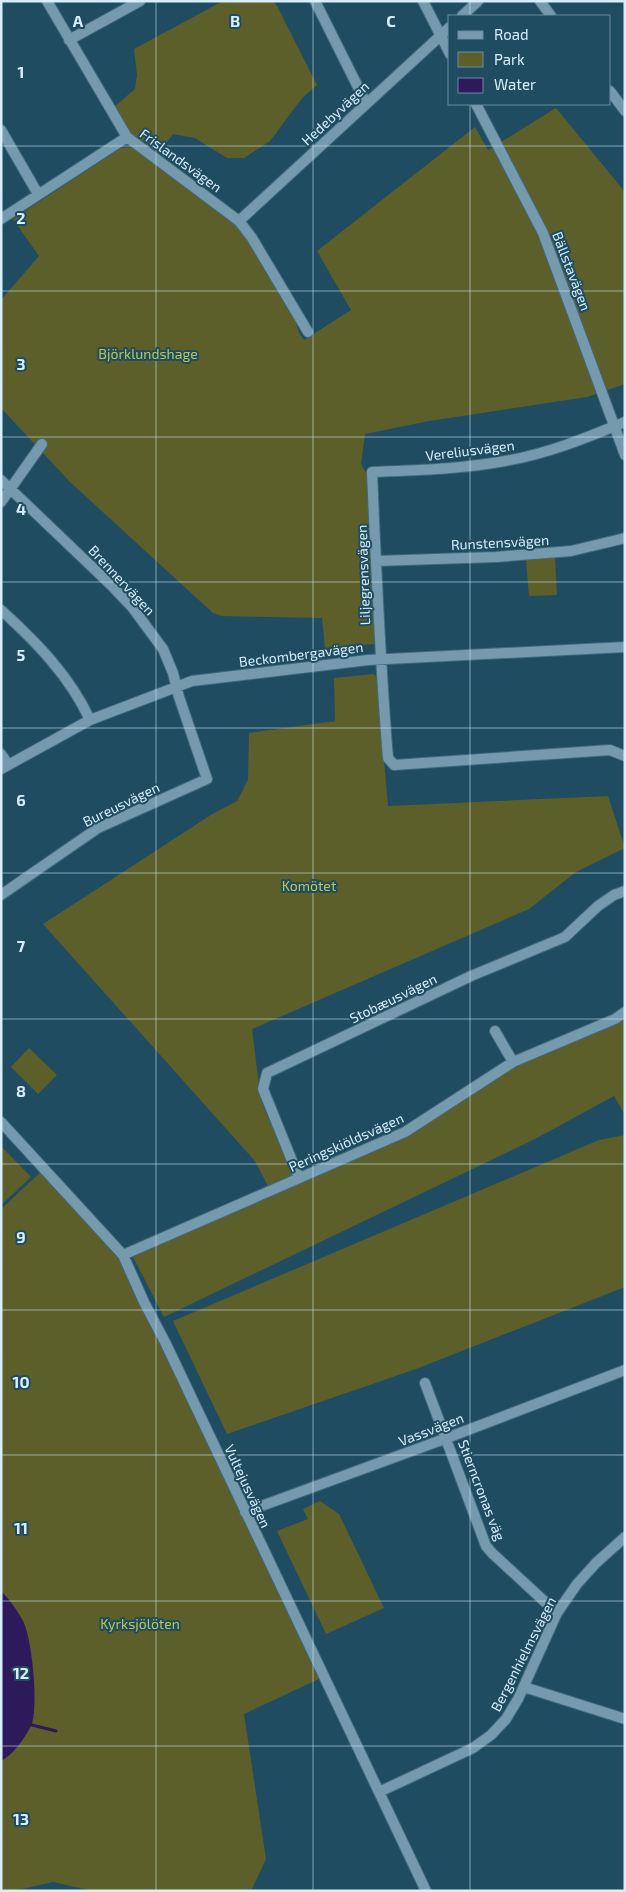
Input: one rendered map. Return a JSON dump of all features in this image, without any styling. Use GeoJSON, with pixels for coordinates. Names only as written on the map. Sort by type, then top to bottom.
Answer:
{"type":"FeatureCollection","features":[{"type":"Feature","properties":{"kind":"street","name":"Frislandsvägen"},"geometry":{"type":"LineString","coordinates":[[47,1],[68,40],[127,137],[239,221],[252,238],[308,332]]}},
{"type":"Feature","properties":{"kind":"street"},"geometry":{"type":"LineString","coordinates":[[68,40],[140,1]]}},
{"type":"Feature","properties":{"kind":"street"},"geometry":{"type":"LineString","coordinates":[[315,1],[366,103]]}},
{"type":"Feature","properties":{"kind":"street"},"geometry":{"type":"LineString","coordinates":[[423,1],[448,50]]}},
{"type":"Feature","properties":{"kind":"street"},"geometry":{"type":"LineString","coordinates":[[463,15],[478,1]]}},
{"type":"Feature","properties":{"kind":"street"},"geometry":{"type":"LineString","coordinates":[[540,1],[550,15]]}},
{"type":"Feature","properties":{"kind":"street","name":"Hedebyvägen"},"geometry":{"type":"LineString","coordinates":[[239,221],[448,29]]}},
{"type":"Feature","properties":{"kind":"street"},"geometry":{"type":"LineString","coordinates":[[611,92],[625,111]]}},
{"type":"Feature","properties":{"kind":"street","name":"Bällstavägen"},"geometry":{"type":"LineString","coordinates":[[477,105],[543,233],[620,424],[625,454]]}},
{"type":"Feature","properties":{"kind":"street"},"geometry":{"type":"LineString","coordinates":[[1,130],[38,194]]}},
{"type":"Feature","properties":{"kind":"street"},"geometry":{"type":"LineString","coordinates":[[1,218],[127,137]]}},
{"type":"Feature","properties":{"kind":"street","name":"Vereliusvägen"},"geometry":{"type":"LineString","coordinates":[[372,472],[433,469],[506,461],[565,446],[620,424]]}},
{"type":"Feature","properties":{"kind":"street"},"geometry":{"type":"LineString","coordinates":[[1,502],[42,444]]}},
{"type":"Feature","properties":{"kind":"street","name":"Liljegrensvägen"},"geometry":{"type":"LineString","coordinates":[[372,472],[379,599],[380,659],[388,758],[394,764],[610,750],[625,756]]}},
{"type":"Feature","properties":{"kind":"street","name":"Brennervägen"},"geometry":{"type":"LineString","coordinates":[[1,480],[114,586],[132,607],[163,650],[173,673],[207,779]]}},
{"type":"Feature","properties":{"kind":"street","name":"Runstensvägen"},"geometry":{"type":"LineString","coordinates":[[376,561],[496,557],[571,551],[625,538]]}},
{"type":"Feature","properties":{"kind":"street"},"geometry":{"type":"LineString","coordinates":[[1,610],[40,648],[60,671],[84,706],[90,720]]}},
{"type":"Feature","properties":{"kind":"street","name":"Beckombergavägen"},"geometry":{"type":"LineString","coordinates":[[5,767],[90,720],[192,681],[273,670],[380,659],[625,647]]}},
{"type":"Feature","properties":{"kind":"street"},"geometry":{"type":"LineString","coordinates":[[1,754],[5,767]]}},
{"type":"Feature","properties":{"kind":"street","name":"Bureusvägen"},"geometry":{"type":"LineString","coordinates":[[1,895],[98,828],[207,779]]}},
{"type":"Feature","properties":{"kind":"street","name":"Stobæusvägen"},"geometry":{"type":"LineString","coordinates":[[300,1178],[263,1089],[267,1073],[471,976],[565,937],[598,906],[625,891]]}},
{"type":"Feature","properties":{"kind":"street","name":"Peringskiöldsvägen"},"geometry":{"type":"LineString","coordinates":[[123,1254],[405,1132],[513,1062],[615,1019],[625,1012]]}},
{"type":"Feature","properties":{"kind":"street"},"geometry":{"type":"LineString","coordinates":[[495,1032],[513,1062]]}},
{"type":"Feature","properties":{"kind":"street","name":"Vultejusvägen"},"geometry":{"type":"LineString","coordinates":[[1,1122],[123,1254],[144,1302],[166,1344],[426,1891]]}},
{"type":"Feature","properties":{"kind":"street","name":"Vassvägen"},"geometry":{"type":"LineString","coordinates":[[245,1512],[625,1370]]}},
{"type":"Feature","properties":{"kind":"street","name":"Stierncronas väg"},"geometry":{"type":"LineString","coordinates":[[425,1383],[486,1546],[557,1613]]}},
{"type":"Feature","properties":{"kind":"street","name":"Bergenhielmsvägen"},"geometry":{"type":"LineString","coordinates":[[379,1792],[473,1748],[491,1735],[506,1719],[524,1687],[557,1613],[577,1584],[625,1537]]}},
{"type":"Feature","properties":{"kind":"street"},"geometry":{"type":"LineString","coordinates":[[524,1687],[625,1719]]}},
{"type":"Feature","properties":{"kind":"green space"},"geometry":{"type":"Polygon","coordinates":[[[223,1],[273,1],[317,85],[302,98],[270,141],[244,158],[227,158],[195,138],[173,134],[158,154],[131,133],[114,107],[135,89],[137,75],[134,49],[223,1]]]}},
{"type":"Feature","properties":{"kind":"green space","name":"Björklundshage"},"geometry":{"type":"Polygon","coordinates":[[[556,108],[625,192],[625,384],[587,397],[429,421],[365,434],[361,464],[368,476],[375,644],[325,648],[322,618],[222,616],[213,613],[70,482],[1,408],[1,300],[39,256],[13,219],[121,148],[133,147],[237,223],[272,278],[304,340],[351,310],[317,251],[475,127],[488,150],[556,108]]]}},
{"type":"Feature","properties":{"kind":"green space"},"geometry":{"type":"Polygon","coordinates":[[[555,557],[557,595],[529,596],[526,559],[555,557]]]}},
{"type":"Feature","properties":{"kind":"green space","name":"Komötet"},"geometry":{"type":"Polygon","coordinates":[[[374,674],[377,677],[388,806],[608,796],[625,848],[576,872],[529,909],[252,1029],[261,1101],[293,1176],[268,1186],[255,1161],[43,924],[214,813],[237,801],[248,780],[249,733],[335,721],[334,678],[374,674]]]}},
{"type":"Feature","properties":{"kind":"green space"},"geometry":{"type":"Polygon","coordinates":[[[625,1018],[625,1115],[614,1096],[535,1139],[164,1317],[133,1257],[416,1131],[513,1067],[597,1032],[625,1018]]]}},
{"type":"Feature","properties":{"kind":"green space"},"geometry":{"type":"Polygon","coordinates":[[[29,1048],[57,1075],[38,1094],[11,1067],[29,1048]]]}},
{"type":"Feature","properties":{"kind":"green space"},"geometry":{"type":"Polygon","coordinates":[[[625,1135],[625,1287],[416,1369],[227,1434],[173,1321],[599,1140],[625,1135]]]}},
{"type":"Feature","properties":{"kind":"green space"},"geometry":{"type":"Polygon","coordinates":[[[1,1146],[31,1177],[1,1205],[1,1146]]]}},
{"type":"Feature","properties":{"kind":"green space","name":"Kyrksjölöten"},"geometry":{"type":"Polygon","coordinates":[[[43,1170],[120,1260],[319,1679],[244,1714],[266,1859],[251,1891],[93,1891],[53,1882],[14,1891],[1,1891],[1,1209],[43,1170]]]}},
{"type":"Feature","properties":{"kind":"green space"},"geometry":{"type":"Polygon","coordinates":[[[320,1501],[339,1514],[384,1608],[326,1634],[277,1531],[308,1519],[303,1509],[320,1501]]]}},
{"type":"Feature","properties":{"kind":"water"},"geometry":{"type":"Polygon","coordinates":[[[1,1591],[14,1606],[27,1632],[34,1674],[34,1705],[31,1726],[18,1746],[1,1761],[1,1591]]]}},
{"type":"Feature","properties":{"kind":"waterway"},"geometry":{"type":"LineString","coordinates":[[32,1725],[56,1731]]}}]}
